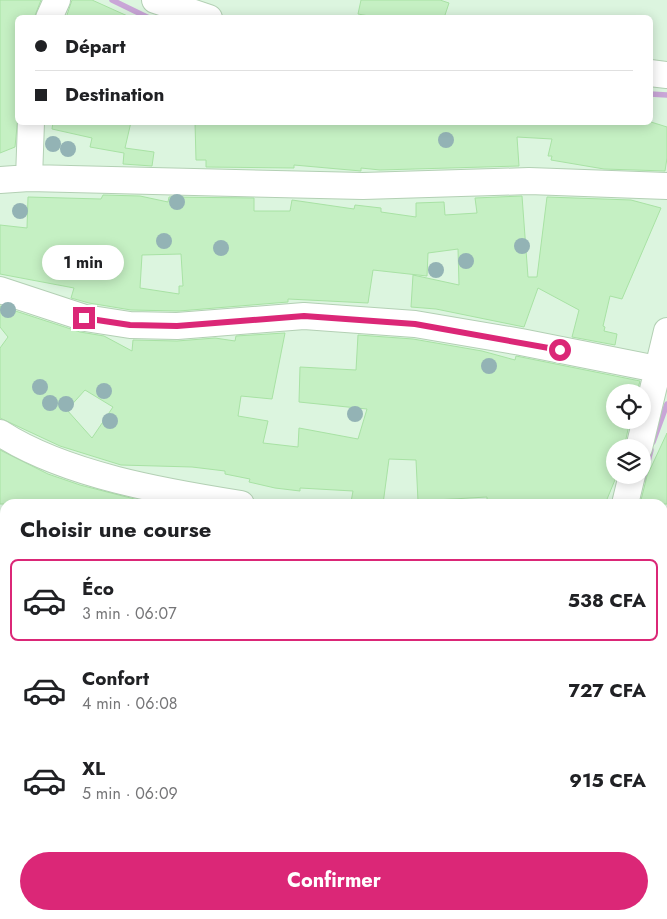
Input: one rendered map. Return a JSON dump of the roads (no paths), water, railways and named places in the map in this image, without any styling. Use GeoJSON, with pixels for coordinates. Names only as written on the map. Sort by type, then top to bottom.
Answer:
{"type":"FeatureCollection","features":[{"type":"Feature","properties":{"kind":"street"},"geometry":{"type":"LineString","coordinates":[[50,15],[57,0]]}},
{"type":"Feature","properties":{"kind":"street"},"geometry":{"type":"LineString","coordinates":[[155,0],[200,15]]}},
{"type":"Feature","properties":{"kind":"street"},"geometry":{"type":"LineString","coordinates":[[653,73],[667,75]]}},
{"type":"Feature","properties":{"kind":"street"},"geometry":{"type":"LineString","coordinates":[[29,178],[31,125]]}},
{"type":"Feature","properties":{"kind":"street"},"geometry":{"type":"LineString","coordinates":[[0,180],[29,178],[363,186],[529,181],[667,186]]}},
{"type":"Feature","properties":{"kind":"street"},"geometry":{"type":"LineString","coordinates":[[0,290],[84,318],[130,325],[177,326],[304,316],[415,324],[662,370]]}},
{"type":"Feature","properties":{"kind":"street"},"geometry":{"type":"LineString","coordinates":[[641,439],[662,370],[667,331]]}},
{"type":"Feature","properties":{"kind":"street"},"geometry":{"type":"LineString","coordinates":[[0,434],[62,465],[210,499]]}},
{"type":"Feature","properties":{"kind":"street"},"geometry":{"type":"LineString","coordinates":[[626,499],[630,484]]}},
{"type":"Feature","properties":{"kind":"waterway"},"geometry":{"type":"LineString","coordinates":[[112,0],[143,15]]}},
{"type":"Feature","properties":{"kind":"waterway"},"geometry":{"type":"LineString","coordinates":[[653,94],[667,95]]}},
{"type":"Feature","properties":{"kind":"waterway"},"geometry":{"type":"LineString","coordinates":[[653,442],[667,404]]}}]}
